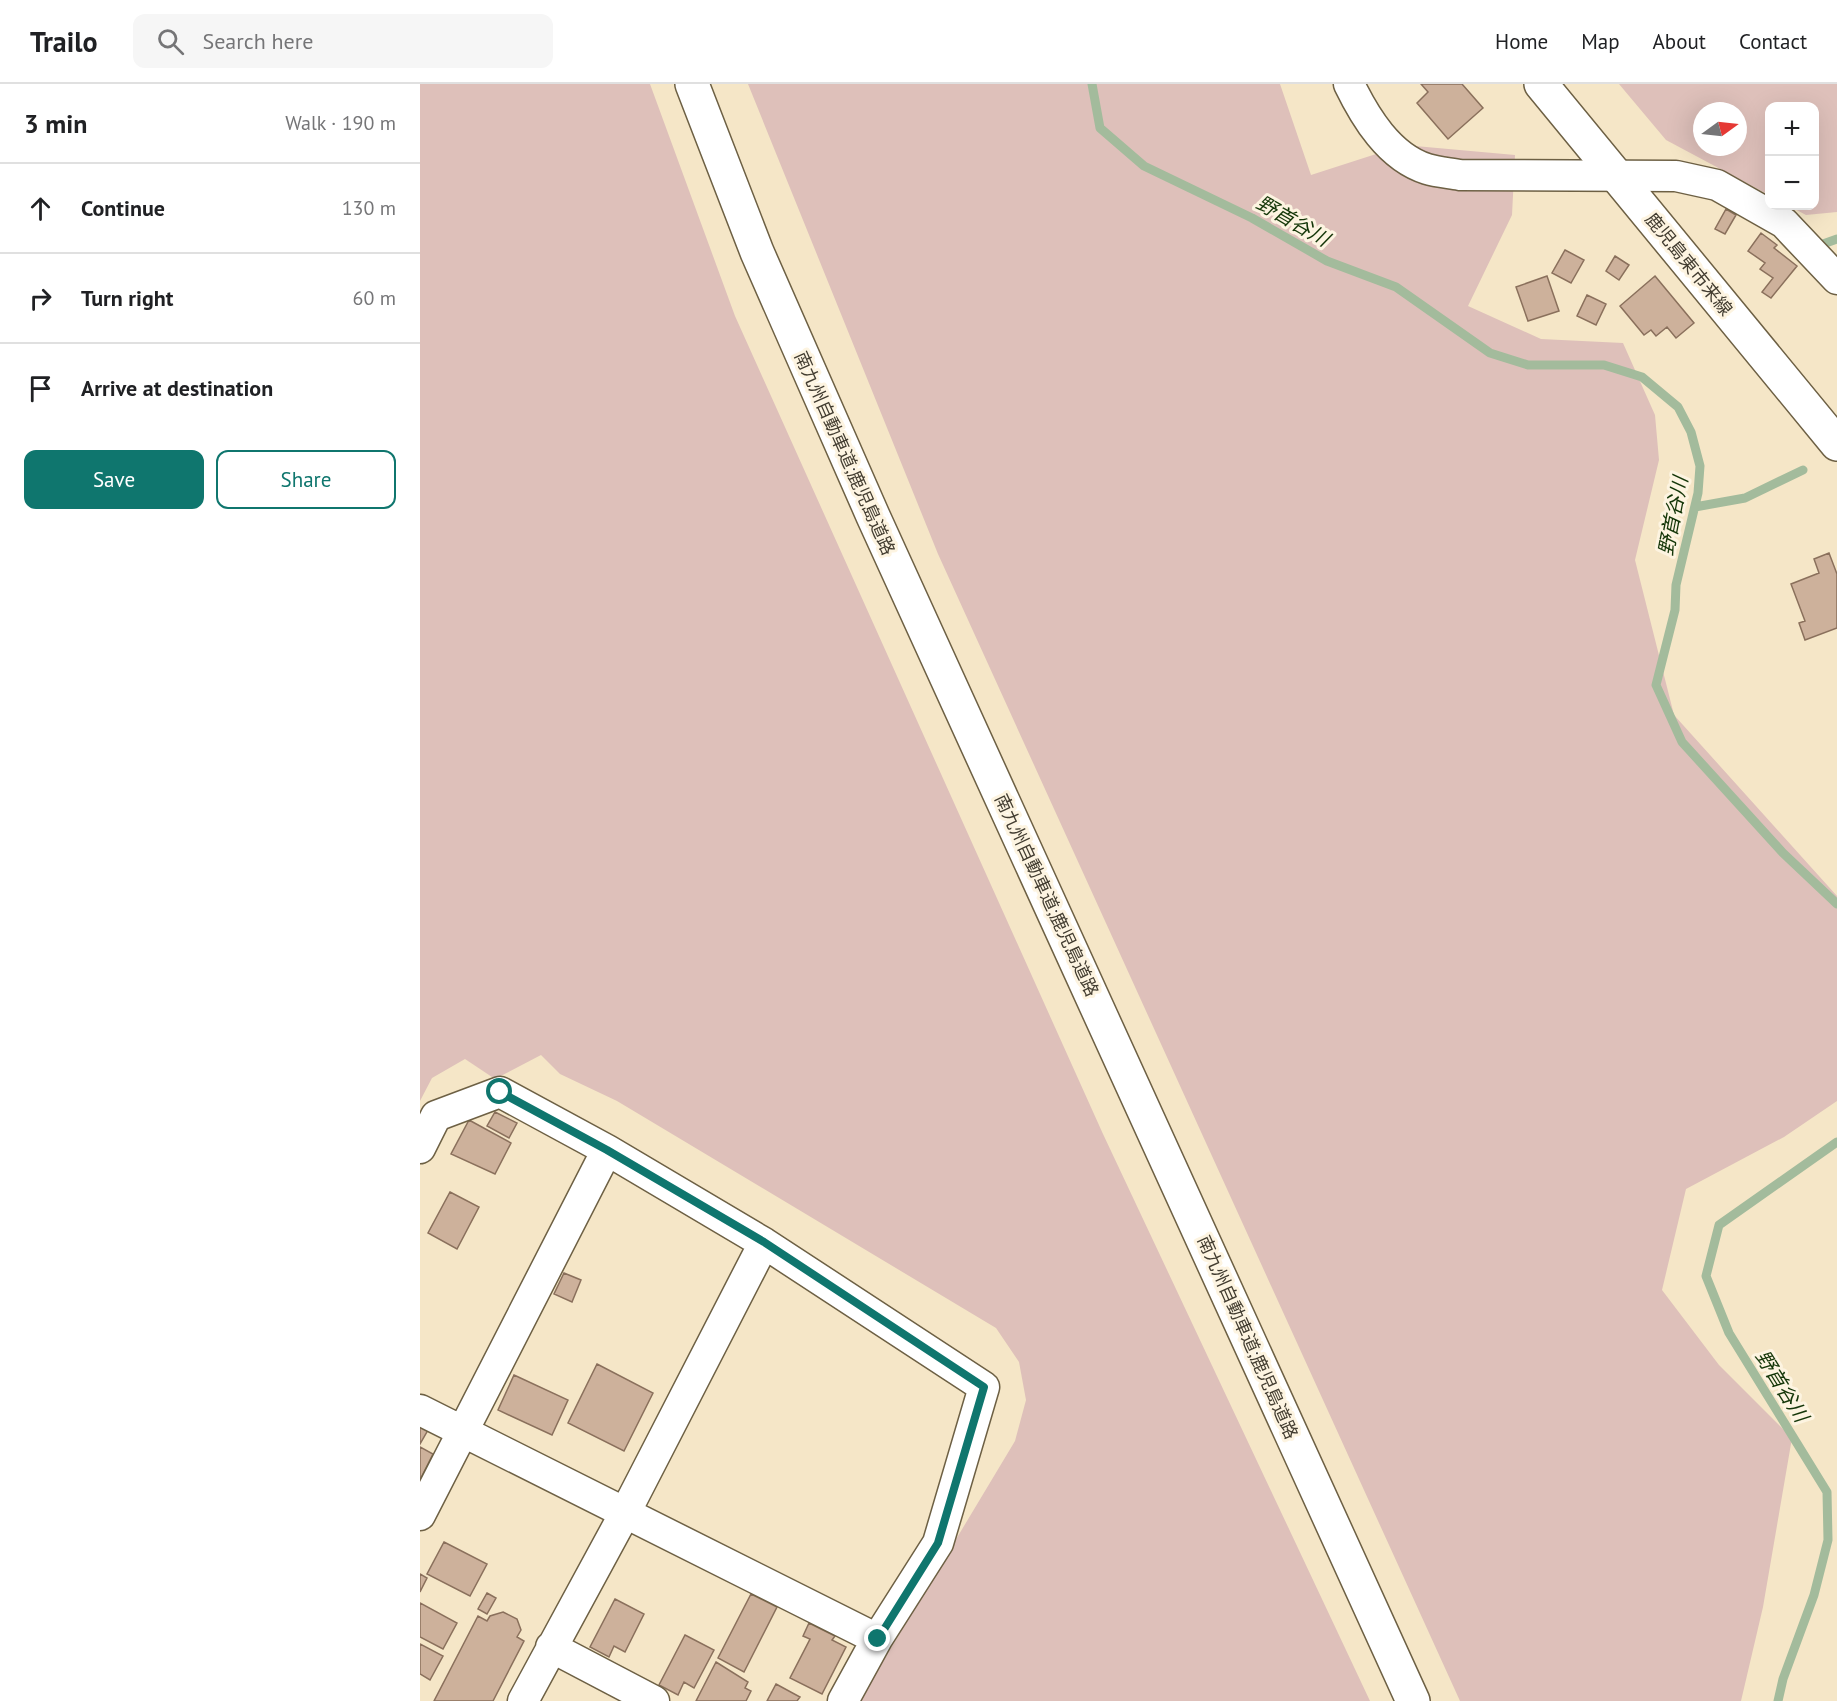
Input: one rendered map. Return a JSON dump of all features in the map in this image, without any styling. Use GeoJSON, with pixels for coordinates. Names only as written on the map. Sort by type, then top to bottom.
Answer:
{"type":"FeatureCollection","features":[{"type":"Feature","properties":{"kind":"main road","name":"南九州自動車道;鹿児島道路"},"geometry":{"type":"LineString","coordinates":[[692,84],[757,252],[873,516],[1413,1701]]}},
{"type":"Feature","properties":{"kind":"main road","name":"鹿児島東市来線"},"geometry":{"type":"LineString","coordinates":[[1541,84],[1837,444]]}},
{"type":"Feature","properties":{"kind":"street"},"geometry":{"type":"LineString","coordinates":[[1349,84],[1365,118],[1394,149],[1425,169],[1460,175],[1677,176],[1717,185],[1784,223],[1837,279]]}},
{"type":"Feature","properties":{"kind":"street"},"geometry":{"type":"LineString","coordinates":[[420,1148],[436,1116],[500,1092],[607,1150],[764,1242],[984,1387],[938,1543],[878,1639],[843,1701]]}},
{"type":"Feature","properties":{"kind":"street"},"geometry":{"type":"LineString","coordinates":[[420,1515],[607,1150]]}},
{"type":"Feature","properties":{"kind":"street"},"geometry":{"type":"LineString","coordinates":[[524,1701],[625,1513],[764,1242]]}},
{"type":"Feature","properties":{"kind":"street"},"geometry":{"type":"LineString","coordinates":[[420,1410],[878,1639]]}},
{"type":"Feature","properties":{"kind":"street"},"geometry":{"type":"LineString","coordinates":[[551,1647],[654,1701]]}},
{"type":"Feature","properties":{"kind":"shaded area"},"geometry":{"type":"Polygon","coordinates":[[[420,84],[650,84],[735,316],[1103,1134],[1370,1701],[859,1701],[1015,1441],[1026,1400],[1019,1362],[996,1328],[617,1101],[560,1074],[541,1055],[495,1079],[465,1059],[432,1078],[420,1101],[420,84]]]}},
{"type":"Feature","properties":{"kind":"shaded area"},"geometry":{"type":"Polygon","coordinates":[[[748,84],[1280,84],[1311,175],[1404,145],[1515,155],[1512,215],[1468,306],[1541,339],[1623,343],[1655,415],[1659,460],[1635,560],[1674,715],[1837,896],[1837,1101],[1784,1137],[1686,1189],[1662,1290],[1719,1365],[1792,1438],[1763,1607],[1741,1701],[1460,1701],[938,554],[748,84]]]}},
{"type":"Feature","properties":{"kind":"shaded area"},"geometry":{"type":"Polygon","coordinates":[[[1619,84],[1837,84],[1837,212],[1806,215],[1797,210],[1819,210],[1819,102],[1765,102],[1765,193],[1696,156],[1747,156],[1747,102],[1693,102],[1693,154],[1666,140],[1619,84]]]}},
{"type":"Feature","properties":{"kind":"building"},"geometry":{"type":"Polygon","coordinates":[[[1421,84],[1462,84],[1483,108],[1448,139],[1417,103],[1428,92],[1421,84]]]}},
{"type":"Feature","properties":{"kind":"building"},"geometry":{"type":"Polygon","coordinates":[[[1726,209],[1736,215],[1725,234],[1715,229],[1726,209]]]}},
{"type":"Feature","properties":{"kind":"building"},"geometry":{"type":"Polygon","coordinates":[[[1761,233],[1777,245],[1774,248],[1797,266],[1771,298],[1762,292],[1773,278],[1760,269],[1765,263],[1748,251],[1761,233]]]}},
{"type":"Feature","properties":{"kind":"building"},"geometry":{"type":"Polygon","coordinates":[[[1565,250],[1584,260],[1571,283],[1552,273],[1565,250]]]}},
{"type":"Feature","properties":{"kind":"building"},"geometry":{"type":"Polygon","coordinates":[[[1615,256],[1629,265],[1619,280],[1606,271],[1615,256]]]}},
{"type":"Feature","properties":{"kind":"building"},"geometry":{"type":"Polygon","coordinates":[[[1547,276],[1559,311],[1528,321],[1516,287],[1547,276]]]}},
{"type":"Feature","properties":{"kind":"building"},"geometry":{"type":"Polygon","coordinates":[[[1655,276],[1694,323],[1676,338],[1667,327],[1656,336],[1651,330],[1644,335],[1620,306],[1655,276]]]}},
{"type":"Feature","properties":{"kind":"building"},"geometry":{"type":"Polygon","coordinates":[[[1587,295],[1606,304],[1596,325],[1577,316],[1587,295]]]}},
{"type":"Feature","properties":{"kind":"building"},"geometry":{"type":"Polygon","coordinates":[[[1829,553],[1837,574],[1837,628],[1805,640],[1799,623],[1805,621],[1791,584],[1819,573],[1814,559],[1829,553]]]}},
{"type":"Feature","properties":{"kind":"building"},"geometry":{"type":"Polygon","coordinates":[[[495,1112],[517,1123],[509,1138],[487,1126],[495,1112]]]}},
{"type":"Feature","properties":{"kind":"building"},"geometry":{"type":"Polygon","coordinates":[[[469,1120],[511,1143],[495,1174],[451,1154],[469,1120]]]}},
{"type":"Feature","properties":{"kind":"building"},"geometry":{"type":"Polygon","coordinates":[[[450,1192],[479,1207],[457,1249],[428,1233],[450,1192]]]}},
{"type":"Feature","properties":{"kind":"building"},"geometry":{"type":"Polygon","coordinates":[[[564,1273],[581,1280],[572,1302],[554,1294],[564,1273]]]}},
{"type":"Feature","properties":{"kind":"building"},"geometry":{"type":"Polygon","coordinates":[[[597,1364],[653,1393],[624,1451],[568,1423],[597,1364]]]}},
{"type":"Feature","properties":{"kind":"building"},"geometry":{"type":"Polygon","coordinates":[[[514,1375],[568,1400],[552,1435],[498,1410],[514,1375]]]}},
{"type":"Feature","properties":{"kind":"building"},"geometry":{"type":"Polygon","coordinates":[[[420,1425],[428,1430],[420,1444],[420,1425]]]}},
{"type":"Feature","properties":{"kind":"building"},"geometry":{"type":"Polygon","coordinates":[[[420,1447],[433,1454],[420,1480],[420,1447]]]}},
{"type":"Feature","properties":{"kind":"building"},"geometry":{"type":"Polygon","coordinates":[[[444,1542],[487,1564],[470,1596],[427,1574],[444,1542]]]}},
{"type":"Feature","properties":{"kind":"building"},"geometry":{"type":"Polygon","coordinates":[[[420,1574],[427,1578],[420,1592],[420,1574]]]}},
{"type":"Feature","properties":{"kind":"building"},"geometry":{"type":"Polygon","coordinates":[[[487,1593],[496,1598],[487,1614],[478,1609],[487,1593]]]}},
{"type":"Feature","properties":{"kind":"building"},"geometry":{"type":"Polygon","coordinates":[[[751,1594],[777,1607],[744,1672],[718,1658],[751,1594]]]}},
{"type":"Feature","properties":{"kind":"building"},"geometry":{"type":"Polygon","coordinates":[[[615,1599],[644,1614],[625,1652],[614,1646],[609,1657],[590,1647],[615,1599]]]}},
{"type":"Feature","properties":{"kind":"building"},"geometry":{"type":"Polygon","coordinates":[[[420,1603],[457,1623],[443,1649],[420,1637],[420,1603]]]}},
{"type":"Feature","properties":{"kind":"building"},"geometry":{"type":"Polygon","coordinates":[[[503,1612],[517,1619],[521,1630],[517,1637],[524,1641],[493,1701],[434,1701],[478,1616],[487,1621],[490,1616],[503,1612]]]}},
{"type":"Feature","properties":{"kind":"building"},"geometry":{"type":"Polygon","coordinates":[[[809,1623],[835,1636],[832,1640],[846,1647],[822,1694],[790,1678],[810,1639],[803,1636],[809,1623]]]}},
{"type":"Feature","properties":{"kind":"building"},"geometry":{"type":"Polygon","coordinates":[[[685,1635],[714,1650],[694,1688],[684,1682],[678,1695],[659,1685],[685,1635]]]}},
{"type":"Feature","properties":{"kind":"building"},"geometry":{"type":"Polygon","coordinates":[[[420,1644],[443,1656],[430,1680],[420,1674],[420,1644]]]}},
{"type":"Feature","properties":{"kind":"building"},"geometry":{"type":"Polygon","coordinates":[[[716,1662],[748,1682],[745,1688],[751,1691],[746,1701],[696,1701],[716,1662]]]}},
{"type":"Feature","properties":{"kind":"building"},"geometry":{"type":"Polygon","coordinates":[[[776,1684],[800,1697],[797,1701],[767,1701],[776,1684]]]}},
{"type":"Feature","properties":{"kind":"waterway","name":"野首谷川"},"geometry":{"type":"LineString","coordinates":[[1092,84],[1100,128],[1144,166],[1252,218],[1327,261],[1396,287],[1490,353],[1528,365],[1604,365],[1642,377],[1678,407],[1691,432],[1700,466],[1698,493],[1676,585],[1675,610],[1656,685],[1682,742],[1783,853],[1837,904]]}},
{"type":"Feature","properties":{"kind":"waterway"},"geometry":{"type":"LineString","coordinates":[[1823,244],[1837,239]]}},
{"type":"Feature","properties":{"kind":"waterway"},"geometry":{"type":"LineString","coordinates":[[1695,507],[1745,498],[1803,470]]}},
{"type":"Feature","properties":{"kind":"waterway","name":"野首谷川"},"geometry":{"type":"LineString","coordinates":[[1778,1701],[1783,1679],[1814,1595],[1828,1540],[1827,1492],[1729,1333],[1706,1276],[1719,1225],[1837,1142]]}},
{"type":"Feature","properties":{"kind":"route"},"geometry":{"type":"LineString","coordinates":[[500,1092],[607,1150],[764,1242],[984,1387],[938,1543],[878,1639]]}}]}
